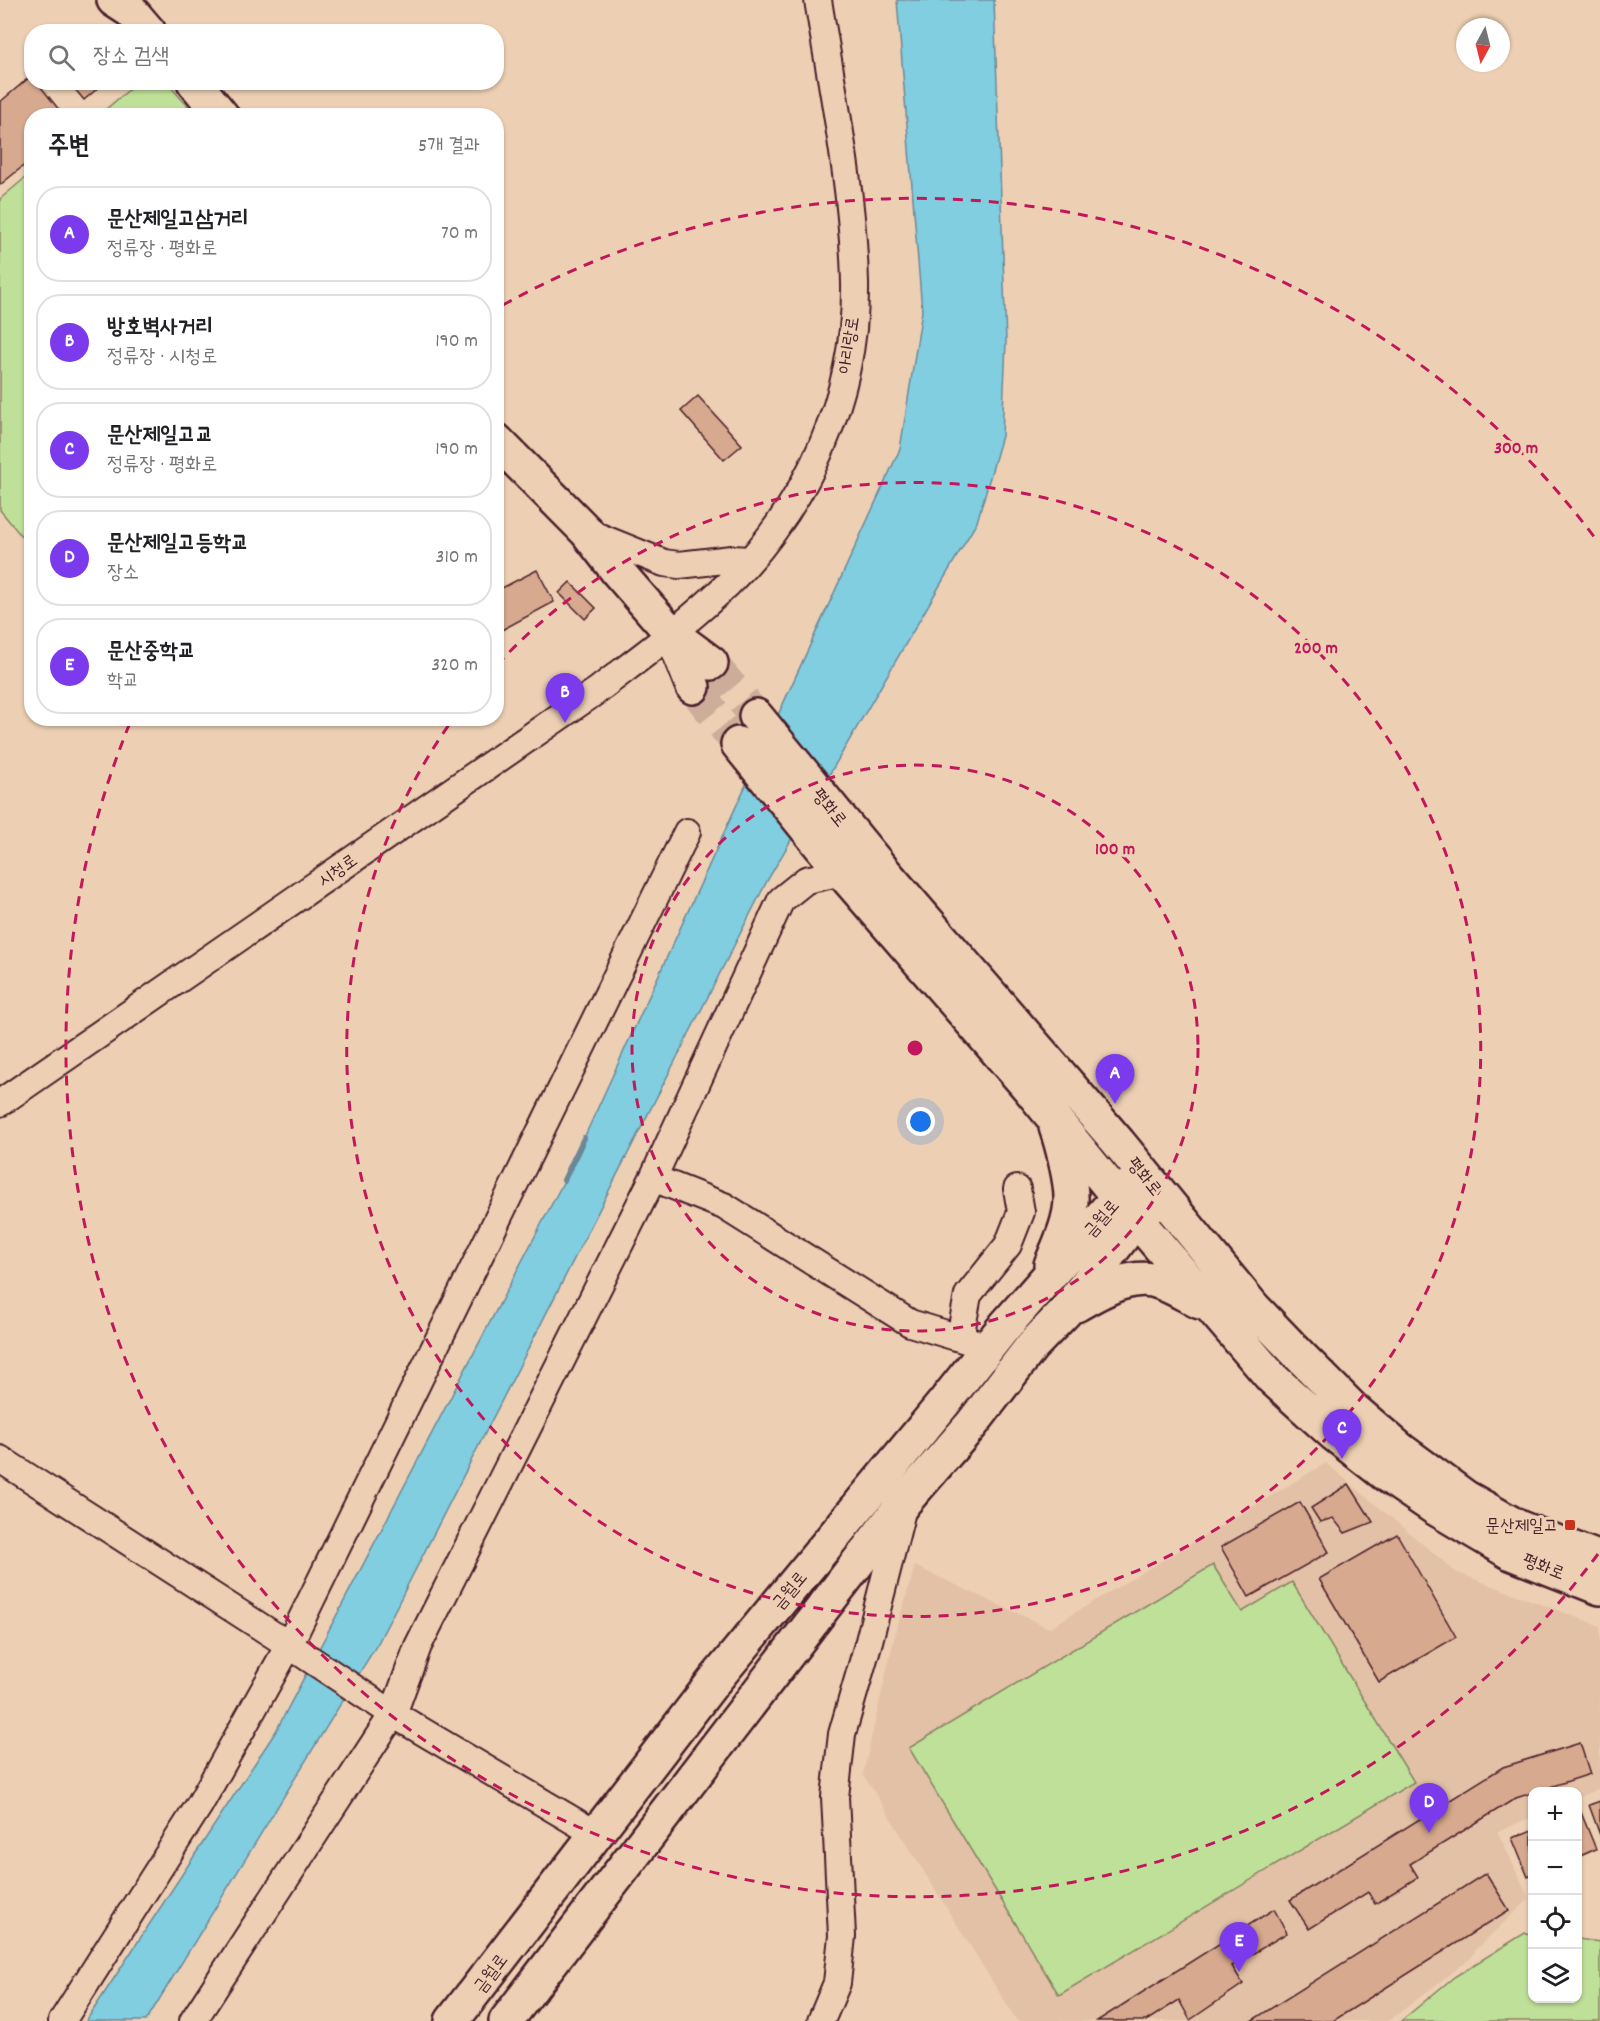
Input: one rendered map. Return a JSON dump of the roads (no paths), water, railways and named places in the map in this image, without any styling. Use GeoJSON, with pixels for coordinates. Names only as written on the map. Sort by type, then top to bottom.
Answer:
{"type":"FeatureCollection","features":[{"type":"Feature","properties":{"kind":"main road"},"geometry":{"type":"LineString","coordinates":[[201,90],[215,108]]}},
{"type":"Feature","properties":{"kind":"main road"},"geometry":{"type":"LineString","coordinates":[[504,448],[587,532],[672,634],[702,675]]}},
{"type":"Feature","properties":{"kind":"main road","name":"평화로"},"geometry":{"type":"LineString","coordinates":[[756,716],[830,808],[1118,1142],[1253,1307],[1354,1410],[1401,1450],[1465,1497],[1520,1528],[1600,1559]]}},
{"type":"Feature","properties":{"kind":"main road","name":"평화로"},"geometry":{"type":"LineString","coordinates":[[738,744],[842,872],[1272,1378],[1334,1434],[1385,1474],[1435,1508],[1511,1553],[1600,1588]]}},
{"type":"Feature","properties":{"kind":"main road"},"geometry":{"type":"LineString","coordinates":[[1044,1283],[1063,1234],[1071,1201],[1063,1146],[1052,1117]]}},
{"type":"Feature","properties":{"kind":"main road","name":"금월로"},"geometry":{"type":"LineString","coordinates":[[452,2021],[974,1342],[1044,1283],[1152,1185]]}},
{"type":"Feature","properties":{"kind":"main road","name":"금월로"},"geometry":{"type":"LineString","coordinates":[[506,2021],[905,1501],[972,1425],[1032,1346],[1065,1312],[1127,1208]]}},
{"type":"Feature","properties":{"kind":"main road"},"geometry":{"type":"LineString","coordinates":[[1065,1312],[1110,1286],[1139,1280],[1159,1282],[1213,1308]]}},
{"type":"Feature","properties":{"kind":"street","name":"아리랑로"},"geometry":{"type":"LineString","coordinates":[[672,634],[729,583],[794,503],[827,439],[846,368],[854,318],[855,284],[850,213],[818,0]]}},
{"type":"Feature","properties":{"kind":"street"},"geometry":{"type":"LineString","coordinates":[[587,532],[664,563],[679,565],[732,559],[750,560]]}},
{"type":"Feature","properties":{"kind":"street","name":"시청로"},"geometry":{"type":"LineString","coordinates":[[0,1103],[598,690],[672,634]]}},
{"type":"Feature","properties":{"kind":"street"},"geometry":{"type":"LineString","coordinates":[[62,2021],[200,1804],[293,1648],[687,832]]}},
{"type":"Feature","properties":{"kind":"street"},"geometry":{"type":"LineString","coordinates":[[194,2021],[388,1711],[418,1646],[653,1178],[782,900],[806,879],[842,872]]}},
{"type":"Feature","properties":{"kind":"street"},"geometry":{"type":"LineString","coordinates":[[653,1178],[724,1206],[910,1323],[974,1342],[968,1295],[1008,1245],[1021,1212],[1017,1189]]}},
{"type":"Feature","properties":{"kind":"street"},"geometry":{"type":"LineString","coordinates":[[0,1459],[388,1711],[596,1834]]}},
{"type":"Feature","properties":{"kind":"street"},"geometry":{"type":"LineString","coordinates":[[821,2021],[837,1983],[842,1936],[835,1797],[842,1734],[905,1501]]}},
{"type":"Feature","properties":{"kind":"water"},"geometry":{"type":"Polygon","coordinates":[[[897,0],[994,0],[1006,342],[1002,436],[977,522],[767,881],[378,1643],[146,2021],[86,2021],[276,1731],[567,1175],[900,449],[922,311],[897,0]]]}},
{"type":"Feature","properties":{"kind":"waterway"},"geometry":{"type":"LineString","coordinates":[[564,1180],[584,1138]]}},
{"type":"Feature","properties":{"kind":"tunnel"},"geometry":{"type":"LineString","coordinates":[[711,663],[756,716]]}},
{"type":"Feature","properties":{"kind":"tunnel"},"geometry":{"type":"LineString","coordinates":[[693,687],[738,744]]}},
{"type":"Feature","properties":{"kind":"place","name":"방호벽사거리"},"geometry":{"type":"Point","coordinates":[565,723]}},
{"type":"Feature","properties":{"kind":"place","name":"문산제일고삼거리"},"geometry":{"type":"Point","coordinates":[1115,1104]}},
{"type":"Feature","properties":{"kind":"place","name":"문산제일고교"},"geometry":{"type":"Point","coordinates":[1342,1459]}},
{"type":"Feature","properties":{"kind":"place","name":"문산제일고"},"geometry":{"type":"Point","coordinates":[1570,1525]}},
{"type":"Feature","properties":{"kind":"place","name":"문산제일고등학교"},"geometry":{"type":"Point","coordinates":[1429,1833]}},
{"type":"Feature","properties":{"kind":"place","name":"문산중학교"},"geometry":{"type":"Point","coordinates":[1239,1972]}}]}
